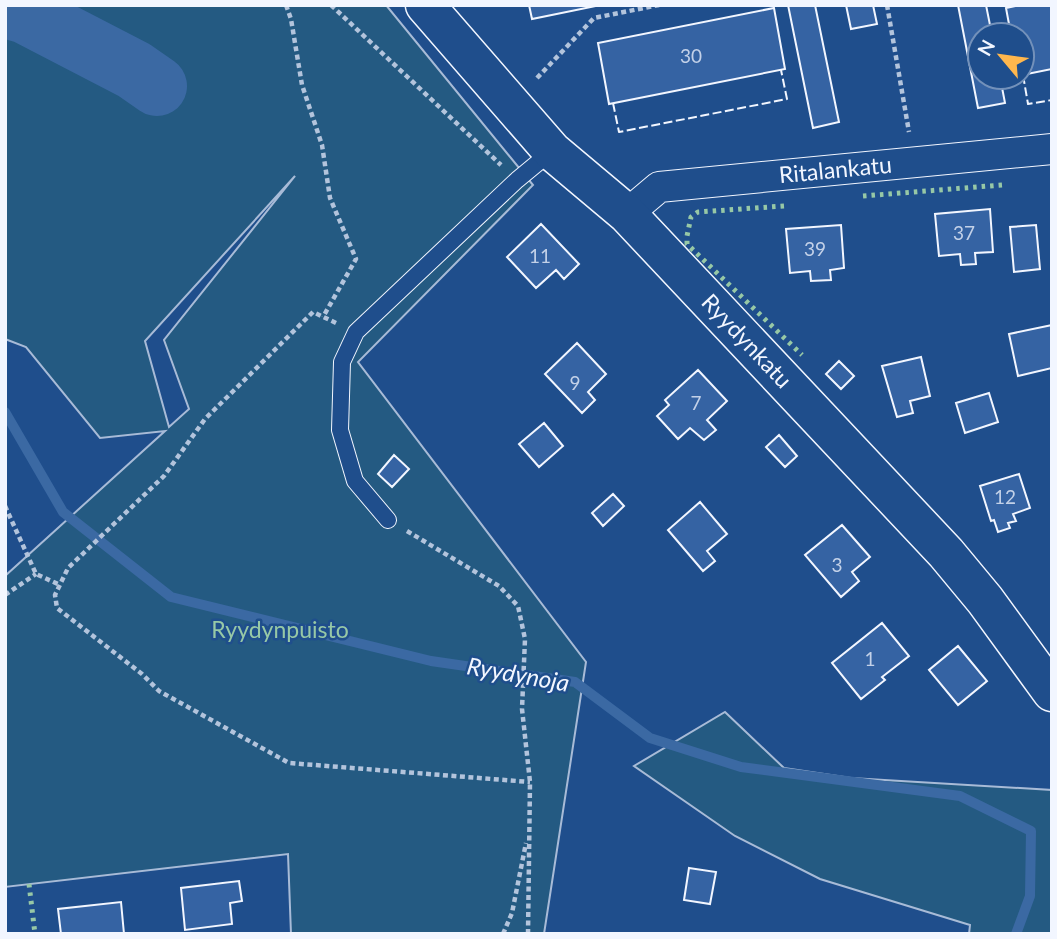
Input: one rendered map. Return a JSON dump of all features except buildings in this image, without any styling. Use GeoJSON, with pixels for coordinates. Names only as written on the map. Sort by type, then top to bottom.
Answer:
{"type":"FeatureCollection","features":[{"type":"Feature","properties":{"kind":"street","name":"Ryydynkatu"},"geometry":{"type":"LineString","coordinates":[[425,5],[552,151],[627,214],[946,553],[985,600],[1052,692]]}},
{"type":"Feature","properties":{"kind":"street","name":"Ritalankatu"},"geometry":{"type":"LineString","coordinates":[[627,214],[659,187],[1052,149]]}},
{"type":"Feature","properties":{"kind":"lane"},"geometry":{"type":"LineString","coordinates":[[388,520],[355,481],[340,430],[342,362],[356,331],[517,180],[552,151]]}},
{"type":"Feature","properties":{"kind":"path"},"geometry":{"type":"LineString","coordinates":[[286,5],[291,19],[302,85],[322,145],[331,198],[356,259],[323,317]]}},
{"type":"Feature","properties":{"kind":"path"},"geometry":{"type":"LineString","coordinates":[[331,5],[517,180]]}},
{"type":"Feature","properties":{"kind":"path"},"geometry":{"type":"LineString","coordinates":[[619,5],[620,13]]}},
{"type":"Feature","properties":{"kind":"path"},"geometry":{"type":"LineString","coordinates":[[511,105],[594,18],[659,5]]}},
{"type":"Feature","properties":{"kind":"path"},"geometry":{"type":"LineString","coordinates":[[887,5],[915,162]]}},
{"type":"Feature","properties":{"kind":"path"},"geometry":{"type":"LineString","coordinates":[[356,331],[313,312],[205,419],[164,476],[68,568],[55,595],[57,608],[142,674],[159,691],[289,763],[530,782]]}},
{"type":"Feature","properties":{"kind":"path"},"geometry":{"type":"LineString","coordinates":[[5,506],[36,575],[60,584]]}},
{"type":"Feature","properties":{"kind":"path"},"geometry":{"type":"LineString","coordinates":[[388,520],[499,586],[518,606],[525,639],[522,709],[530,782],[527,934]]}},
{"type":"Feature","properties":{"kind":"path"},"geometry":{"type":"LineString","coordinates":[[5,595],[36,575]]}},
{"type":"Feature","properties":{"kind":"path"},"geometry":{"type":"LineString","coordinates":[[503,934],[512,913],[528,831]]}},
{"type":"Feature","properties":{"kind":"green space","name":"Ryydynpuisto"},"geometry":{"type":"Polygon","coordinates":[[[5,5],[386,5],[533,185],[358,362],[586,662],[544,934],[291,934],[288,854],[5,887],[5,576],[165,431],[100,438],[26,347],[5,339],[5,5]],[[295,176],[145,341],[169,427],[189,409],[164,340],[295,176]]]}},
{"type":"Feature","properties":{"kind":"green space"},"geometry":{"type":"Polygon","coordinates":[[[725,712],[784,768],[851,778],[1052,790],[1052,934],[969,934],[970,925],[820,879],[735,836],[634,766],[725,712]]]}},
{"type":"Feature","properties":{"kind":"waterway"},"geometry":{"type":"LineString","coordinates":[[5,8],[26,14],[134,70],[157,86]]}},
{"type":"Feature","properties":{"kind":"waterway","name":"Ryydynoja"},"geometry":{"type":"LineString","coordinates":[[5,412],[63,512],[171,597],[431,661],[575,682],[650,738],[741,767],[960,796],[1031,831],[1030,896],[1016,934]]}},
{"type":"Feature","properties":{"kind":"hedge"},"geometry":{"type":"LineString","coordinates":[[863,196],[1002,185]]}},
{"type":"Feature","properties":{"kind":"hedge"},"geometry":{"type":"LineString","coordinates":[[784,206],[698,212],[691,217],[687,244],[802,355]]}},
{"type":"Feature","properties":{"kind":"hedge"},"geometry":{"type":"LineString","coordinates":[[29,884],[35,934]]}},
{"type":"Feature","properties":{"kind":"fence"},"geometry":{"type":"LineString","coordinates":[[613,103],[619,132],[787,99],[781,70]]}},
{"type":"Feature","properties":{"kind":"fence"},"geometry":{"type":"LineString","coordinates":[[1026,91],[1028,104],[1052,100]]}}]}
